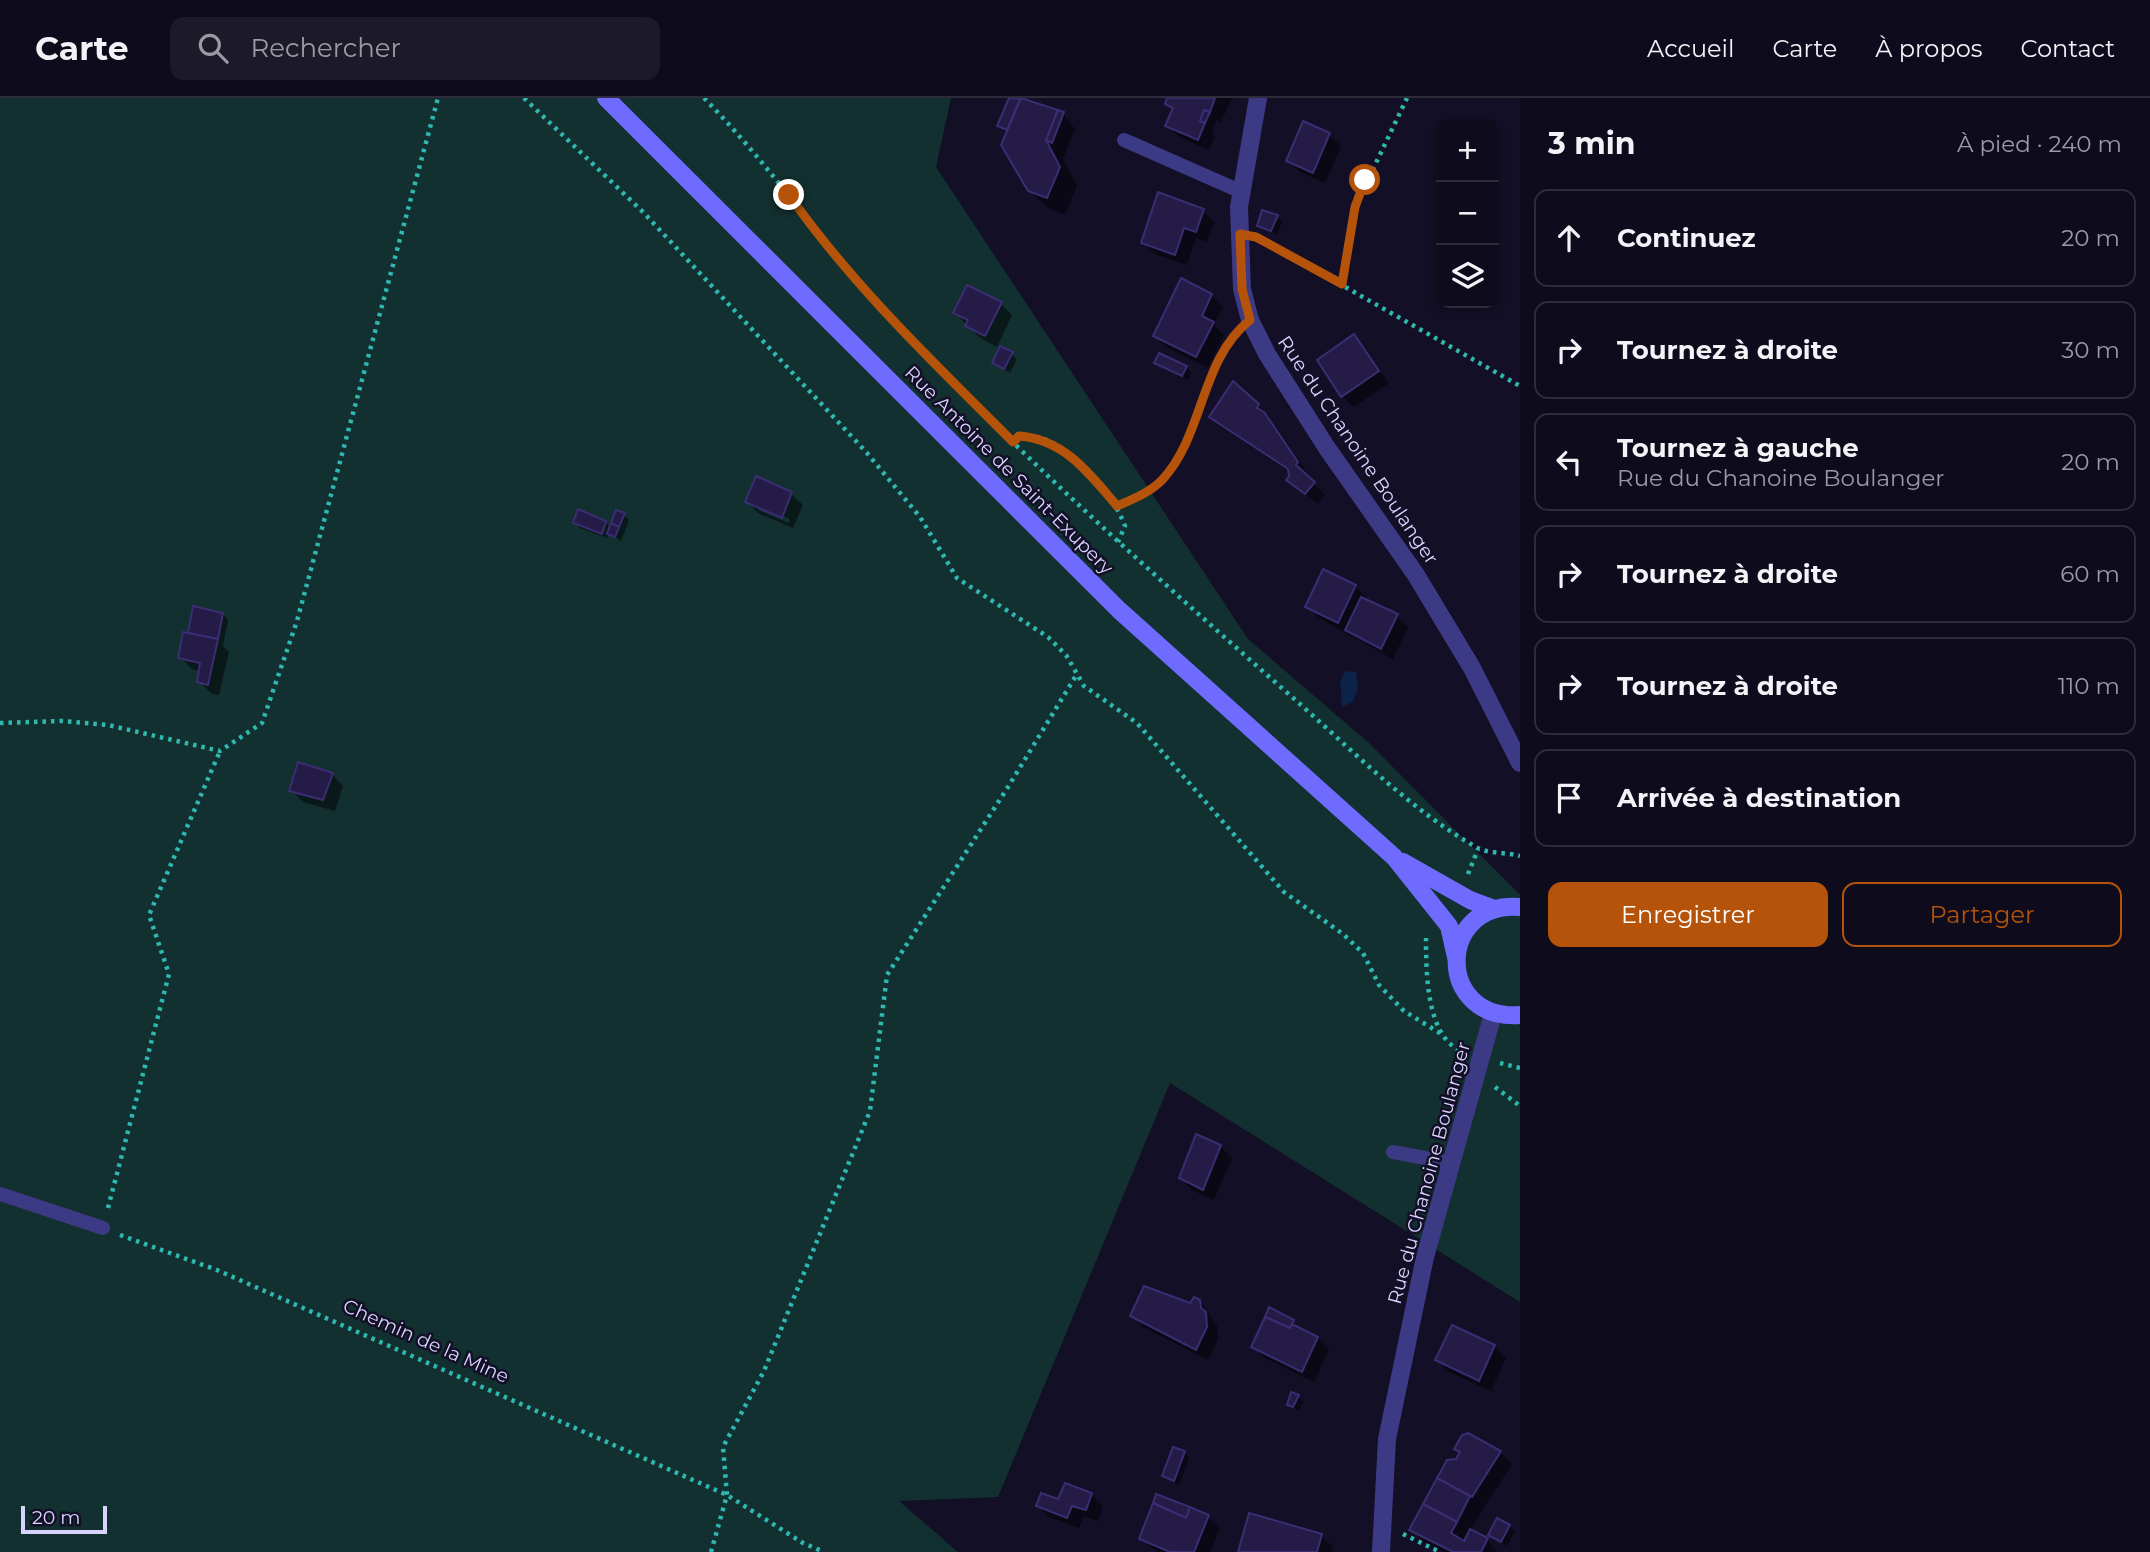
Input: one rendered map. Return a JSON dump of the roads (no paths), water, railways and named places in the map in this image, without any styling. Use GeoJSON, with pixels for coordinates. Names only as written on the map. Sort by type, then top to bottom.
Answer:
{"type":"FeatureCollection","features":[{"type":"Feature","properties":{"kind":"main road","name":"Rue Antoine de Saint-Exupery"},"geometry":{"type":"LineString","coordinates":[[606,98],[1119,610],[1394,857],[1449,926],[1456,957],[1456,972],[1465,992],[1480,1007],[1493,1014]]}},
{"type":"Feature","properties":{"kind":"main road","name":"Rue Antoine de Saint-Exupery"},"geometry":{"type":"LineString","coordinates":[[1394,857],[1470,900],[1494,909]]}},
{"type":"Feature","properties":{"kind":"main road"},"geometry":{"type":"LineString","coordinates":[[1456,957],[1468,927],[1494,909],[1520,907]]}},
{"type":"Feature","properties":{"kind":"main road"},"geometry":{"type":"LineString","coordinates":[[1493,1014],[1520,1015]]}},
{"type":"Feature","properties":{"kind":"street","name":"Rue du Chanoine Boulanger"},"geometry":{"type":"LineString","coordinates":[[1258,98],[1242,192],[1240,234],[1242,289],[1250,320],[1267,354],[1327,448],[1416,575],[1472,668],[1520,763]]}},
{"type":"Feature","properties":{"kind":"street","name":"Rue du Chanoine Boulanger"},"geometry":{"type":"LineString","coordinates":[[1381,1552],[1387,1439],[1425,1257],[1493,1014]]}},
{"type":"Feature","properties":{"kind":"lane"},"geometry":{"type":"LineString","coordinates":[[1124,140],[1242,192]]}},
{"type":"Feature","properties":{"kind":"lane"},"geometry":{"type":"LineString","coordinates":[[1393,1152],[1452,1163]]}},
{"type":"Feature","properties":{"kind":"lane"},"geometry":{"type":"LineString","coordinates":[[0,1194],[103,1228]]}},
{"type":"Feature","properties":{"kind":"water"},"geometry":{"type":"Polygon","coordinates":[[[1345,671],[1356,672],[1358,689],[1353,702],[1342,707],[1340,681],[1345,671]]]}}]}
